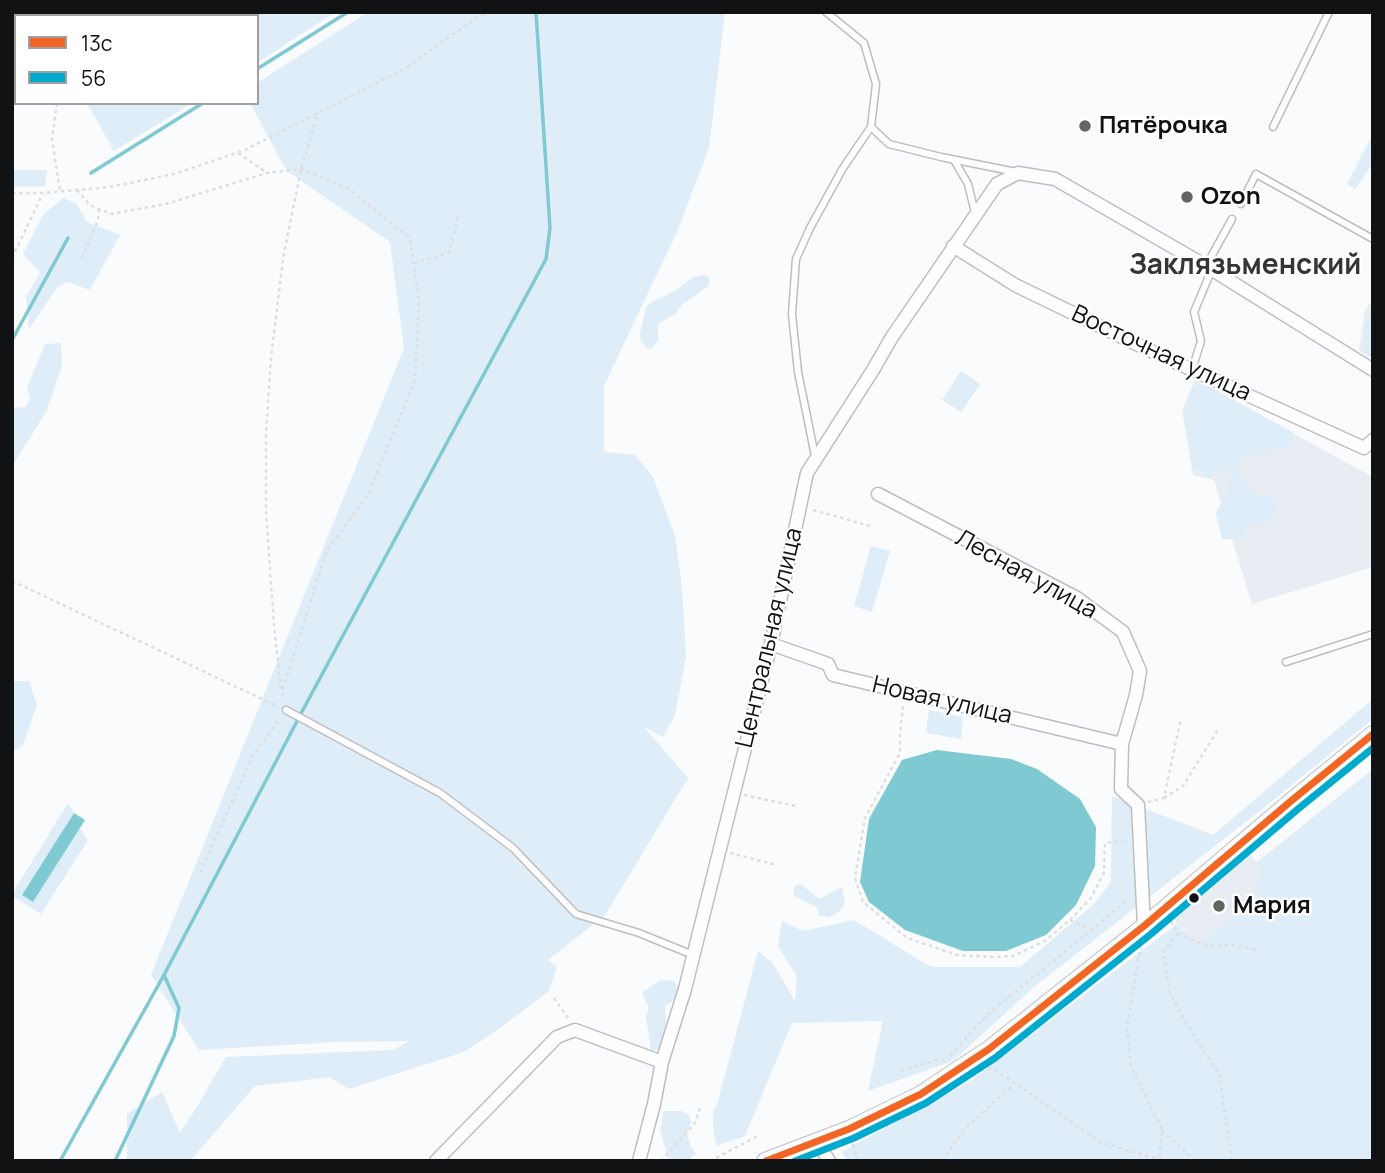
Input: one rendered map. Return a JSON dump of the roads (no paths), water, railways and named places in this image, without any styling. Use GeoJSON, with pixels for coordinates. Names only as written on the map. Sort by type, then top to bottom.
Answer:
{"type":"FeatureCollection","features":[{"type":"Feature","properties":{"kind":"street","name":"Центральная улица"},"geometry":{"type":"LineString","coordinates":[[639,1161],[662,1062],[694,956],[771,645],[807,473],[892,337],[975,214],[997,184],[1018,173]]}},
{"type":"Feature","properties":{"kind":"street"},"geometry":{"type":"LineString","coordinates":[[1018,173],[1055,179],[1209,268],[1373,370]]}},
{"type":"Feature","properties":{"kind":"street","name":"Восточная улица"},"geometry":{"type":"LineString","coordinates":[[953,246],[1015,285],[1192,370],[1364,448],[1373,440]]}},
{"type":"Feature","properties":{"kind":"street","name":"Лесная улица"},"geometry":{"type":"LineString","coordinates":[[878,494],[1077,598],[1123,632],[1140,671],[1122,744],[1121,789],[1138,805],[1144,926]]}},
{"type":"Feature","properties":{"kind":"street","name":"Новая улица"},"geometry":{"type":"LineString","coordinates":[[771,645],[828,664],[833,675],[1122,744]]}},
{"type":"Feature","properties":{"kind":"street"},"geometry":{"type":"LineString","coordinates":[[765,1161],[849,1129],[921,1094],[989,1049],[1144,926],[1373,734]]}},
{"type":"Feature","properties":{"kind":"street"},"geometry":{"type":"LineString","coordinates":[[436,1161],[557,1037],[575,1030],[662,1062]]}},
{"type":"Feature","properties":{"kind":"street"},"geometry":{"type":"LineString","coordinates":[[817,1141],[829,1161]]}},
{"type":"Feature","properties":{"kind":"lane"},"geometry":{"type":"LineString","coordinates":[[816,459],[798,372],[792,314],[796,259],[843,168],[871,127],[876,84],[864,43],[826,12]]}},
{"type":"Feature","properties":{"kind":"lane"},"geometry":{"type":"LineString","coordinates":[[1273,127],[1329,12]]}},
{"type":"Feature","properties":{"kind":"lane"},"geometry":{"type":"LineString","coordinates":[[871,127],[888,144],[1018,173]]}},
{"type":"Feature","properties":{"kind":"lane"},"geometry":{"type":"LineString","coordinates":[[954,160],[968,184],[975,214]]}},
{"type":"Feature","properties":{"kind":"lane"},"geometry":{"type":"LineString","coordinates":[[1241,204],[1256,174],[1373,239]]}},
{"type":"Feature","properties":{"kind":"lane"},"geometry":{"type":"LineString","coordinates":[[1192,370],[1201,341],[1194,312],[1209,268],[1232,219]]}},
{"type":"Feature","properties":{"kind":"lane"},"geometry":{"type":"LineString","coordinates":[[1286,662],[1373,634]]}},
{"type":"Feature","properties":{"kind":"lane"},"geometry":{"type":"LineString","coordinates":[[286,710],[440,793],[513,848],[576,914],[639,933],[694,956]]}},
{"type":"Feature","properties":{"kind":"water"},"geometry":{"type":"Polygon","coordinates":[[[937,750],[1011,759],[1037,769],[1080,799],[1096,827],[1095,866],[1076,905],[1046,935],[1006,951],[963,951],[905,930],[869,902],[860,882],[869,819],[902,760],[937,750]]]}},
{"type":"Feature","properties":{"kind":"water"},"geometry":{"type":"Polygon","coordinates":[[[74,813],[85,820],[33,902],[22,895],[74,813]]]}},
{"type":"Feature","properties":{"kind":"waterway"},"geometry":{"type":"LineString","coordinates":[[259,68],[348,12]]}},
{"type":"Feature","properties":{"kind":"waterway"},"geometry":{"type":"LineString","coordinates":[[60,1161],[164,975],[305,706],[546,259],[550,228],[536,12]]}},
{"type":"Feature","properties":{"kind":"waterway"},"geometry":{"type":"LineString","coordinates":[[91,173],[200,105]]}},
{"type":"Feature","properties":{"kind":"waterway"},"geometry":{"type":"LineString","coordinates":[[12,340],[68,238]]}},
{"type":"Feature","properties":{"kind":"waterway"},"geometry":{"type":"LineString","coordinates":[[115,1161],[174,1036],[179,1008],[164,975]]}},
{"type":"Feature","properties":{"kind":"place","name":"Пятёрочка"},"geometry":{"type":"Point","coordinates":[1085,126]}},
{"type":"Feature","properties":{"kind":"place","name":"Ozon"},"geometry":{"type":"Point","coordinates":[1187,197]}},
{"type":"Feature","properties":{"kind":"place","name":"Мария"},"geometry":{"type":"Point","coordinates":[1219,906]}},
{"type":"Feature","properties":{"kind":"district","name":"Заклязьменский"},"geometry":{"type":"Point","coordinates":[1245,266]}}]}
